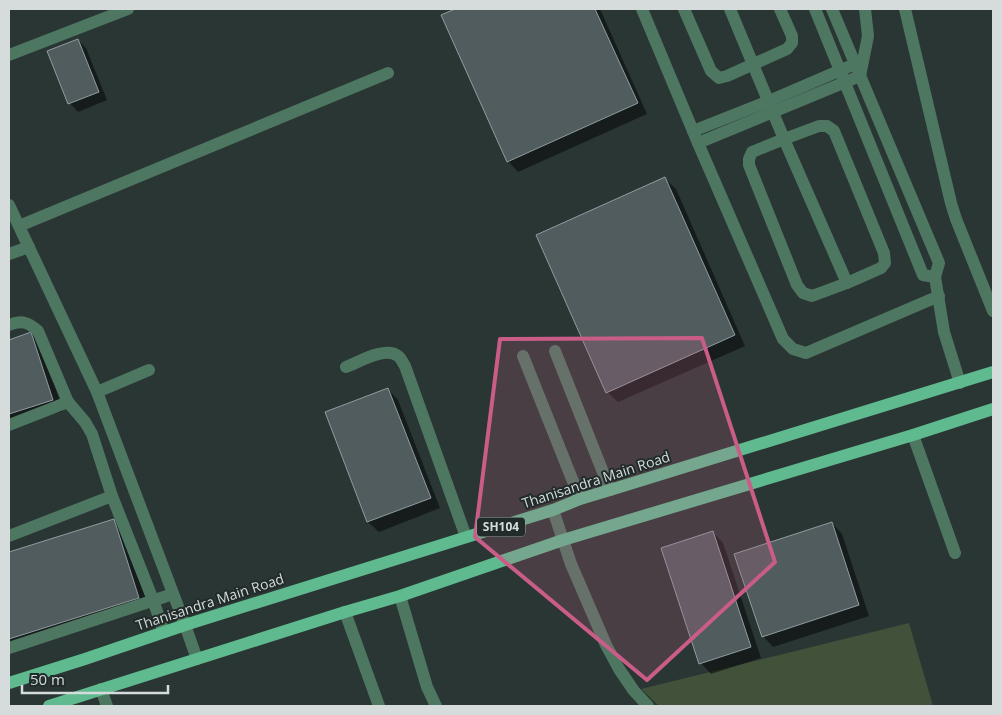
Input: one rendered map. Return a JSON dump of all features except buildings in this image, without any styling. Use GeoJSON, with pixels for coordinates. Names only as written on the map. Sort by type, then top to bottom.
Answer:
{"type":"FeatureCollection","features":[{"type":"Feature","properties":{"kind":"main road","name":"Thanisandra Main Road"},"geometry":{"type":"LineString","coordinates":[[9,683],[185,625],[553,510],[580,499],[993,372]]}},
{"type":"Feature","properties":{"kind":"main road","name":"SH104"},"geometry":{"type":"LineString","coordinates":[[49,706],[400,596],[563,540],[913,435],[993,409]]}},
{"type":"Feature","properties":{"kind":"street"},"geometry":{"type":"LineString","coordinates":[[9,55],[128,9]]}},
{"type":"Feature","properties":{"kind":"street"},"geometry":{"type":"LineString","coordinates":[[642,9],[783,339],[793,349],[806,353],[938,296]]}},
{"type":"Feature","properties":{"kind":"street"},"geometry":{"type":"LineString","coordinates":[[684,9],[711,71],[719,78],[787,49],[792,43],[792,36],[780,9]]}},
{"type":"Feature","properties":{"kind":"street"},"geometry":{"type":"LineString","coordinates":[[730,9],[847,283]]}},
{"type":"Feature","properties":{"kind":"street"},"geometry":{"type":"LineString","coordinates":[[816,9],[923,275],[935,277]]}},
{"type":"Feature","properties":{"kind":"street"},"geometry":{"type":"LineString","coordinates":[[832,9],[939,262],[935,277],[944,332],[960,383]]}},
{"type":"Feature","properties":{"kind":"street"},"geometry":{"type":"LineString","coordinates":[[860,76],[868,36],[865,9]]}},
{"type":"Feature","properties":{"kind":"street"},"geometry":{"type":"LineString","coordinates":[[905,9],[950,203],[993,311]]}},
{"type":"Feature","properties":{"kind":"street"},"geometry":{"type":"LineString","coordinates":[[771,107],[854,64]]}},
{"type":"Feature","properties":{"kind":"street"},"geometry":{"type":"LineString","coordinates":[[19,226],[388,73]]}},
{"type":"Feature","properties":{"kind":"street"},"geometry":{"type":"LineString","coordinates":[[696,137],[771,107],[860,76]]}},
{"type":"Feature","properties":{"kind":"street"},"geometry":{"type":"LineString","coordinates":[[819,126],[827,126],[834,131],[884,253],[885,263],[880,268],[847,283],[812,296],[803,293],[797,285],[749,165],[752,152],[819,126]]}},
{"type":"Feature","properties":{"kind":"street"},"geometry":{"type":"LineString","coordinates":[[9,205],[97,392],[185,625],[196,659]]}},
{"type":"Feature","properties":{"kind":"street"},"geometry":{"type":"LineString","coordinates":[[9,254],[29,247]]}},
{"type":"Feature","properties":{"kind":"street"},"geometry":{"type":"LineString","coordinates":[[9,325],[19,322],[30,324],[38,331],[68,402],[92,434],[112,496],[164,632]]}},
{"type":"Feature","properties":{"kind":"street"},"geometry":{"type":"LineString","coordinates":[[555,351],[610,490]]}},
{"type":"Feature","properties":{"kind":"street"},"geometry":{"type":"LineString","coordinates":[[346,367],[378,354],[389,352],[399,356],[405,366],[466,537]]}},
{"type":"Feature","properties":{"kind":"street"},"geometry":{"type":"LineString","coordinates":[[523,356],[580,499]]}},
{"type":"Feature","properties":{"kind":"street"},"geometry":{"type":"LineString","coordinates":[[97,392],[149,370]]}},
{"type":"Feature","properties":{"kind":"street"},"geometry":{"type":"LineString","coordinates":[[9,425],[68,402]]}},
{"type":"Feature","properties":{"kind":"street"},"geometry":{"type":"LineString","coordinates":[[913,435],[955,553]]}},
{"type":"Feature","properties":{"kind":"street"},"geometry":{"type":"LineString","coordinates":[[9,536],[112,496]]}},
{"type":"Feature","properties":{"kind":"street"},"geometry":{"type":"LineString","coordinates":[[553,510],[571,564],[606,645],[634,691],[648,706]]}},
{"type":"Feature","properties":{"kind":"street"},"geometry":{"type":"LineString","coordinates":[[9,648],[173,594]]}},
{"type":"Feature","properties":{"kind":"street"},"geometry":{"type":"LineString","coordinates":[[400,596],[427,687],[436,706]]}},
{"type":"Feature","properties":{"kind":"street"},"geometry":{"type":"LineString","coordinates":[[346,612],[379,706]]}},
{"type":"Feature","properties":{"kind":"street"},"geometry":{"type":"LineString","coordinates":[[101,689],[107,706]]}},
{"type":"Feature","properties":{"kind":"highlighted area"},"geometry":{"type":"Polygon","coordinates":[[[702,338],[775,562],[647,680],[475,537],[500,339],[702,338]]]}},
{"type":"Feature","properties":{"kind":"green space"},"geometry":{"type":"Polygon","coordinates":[[[909,623],[933,706],[659,706],[641,689],[909,623]]]}}]}
